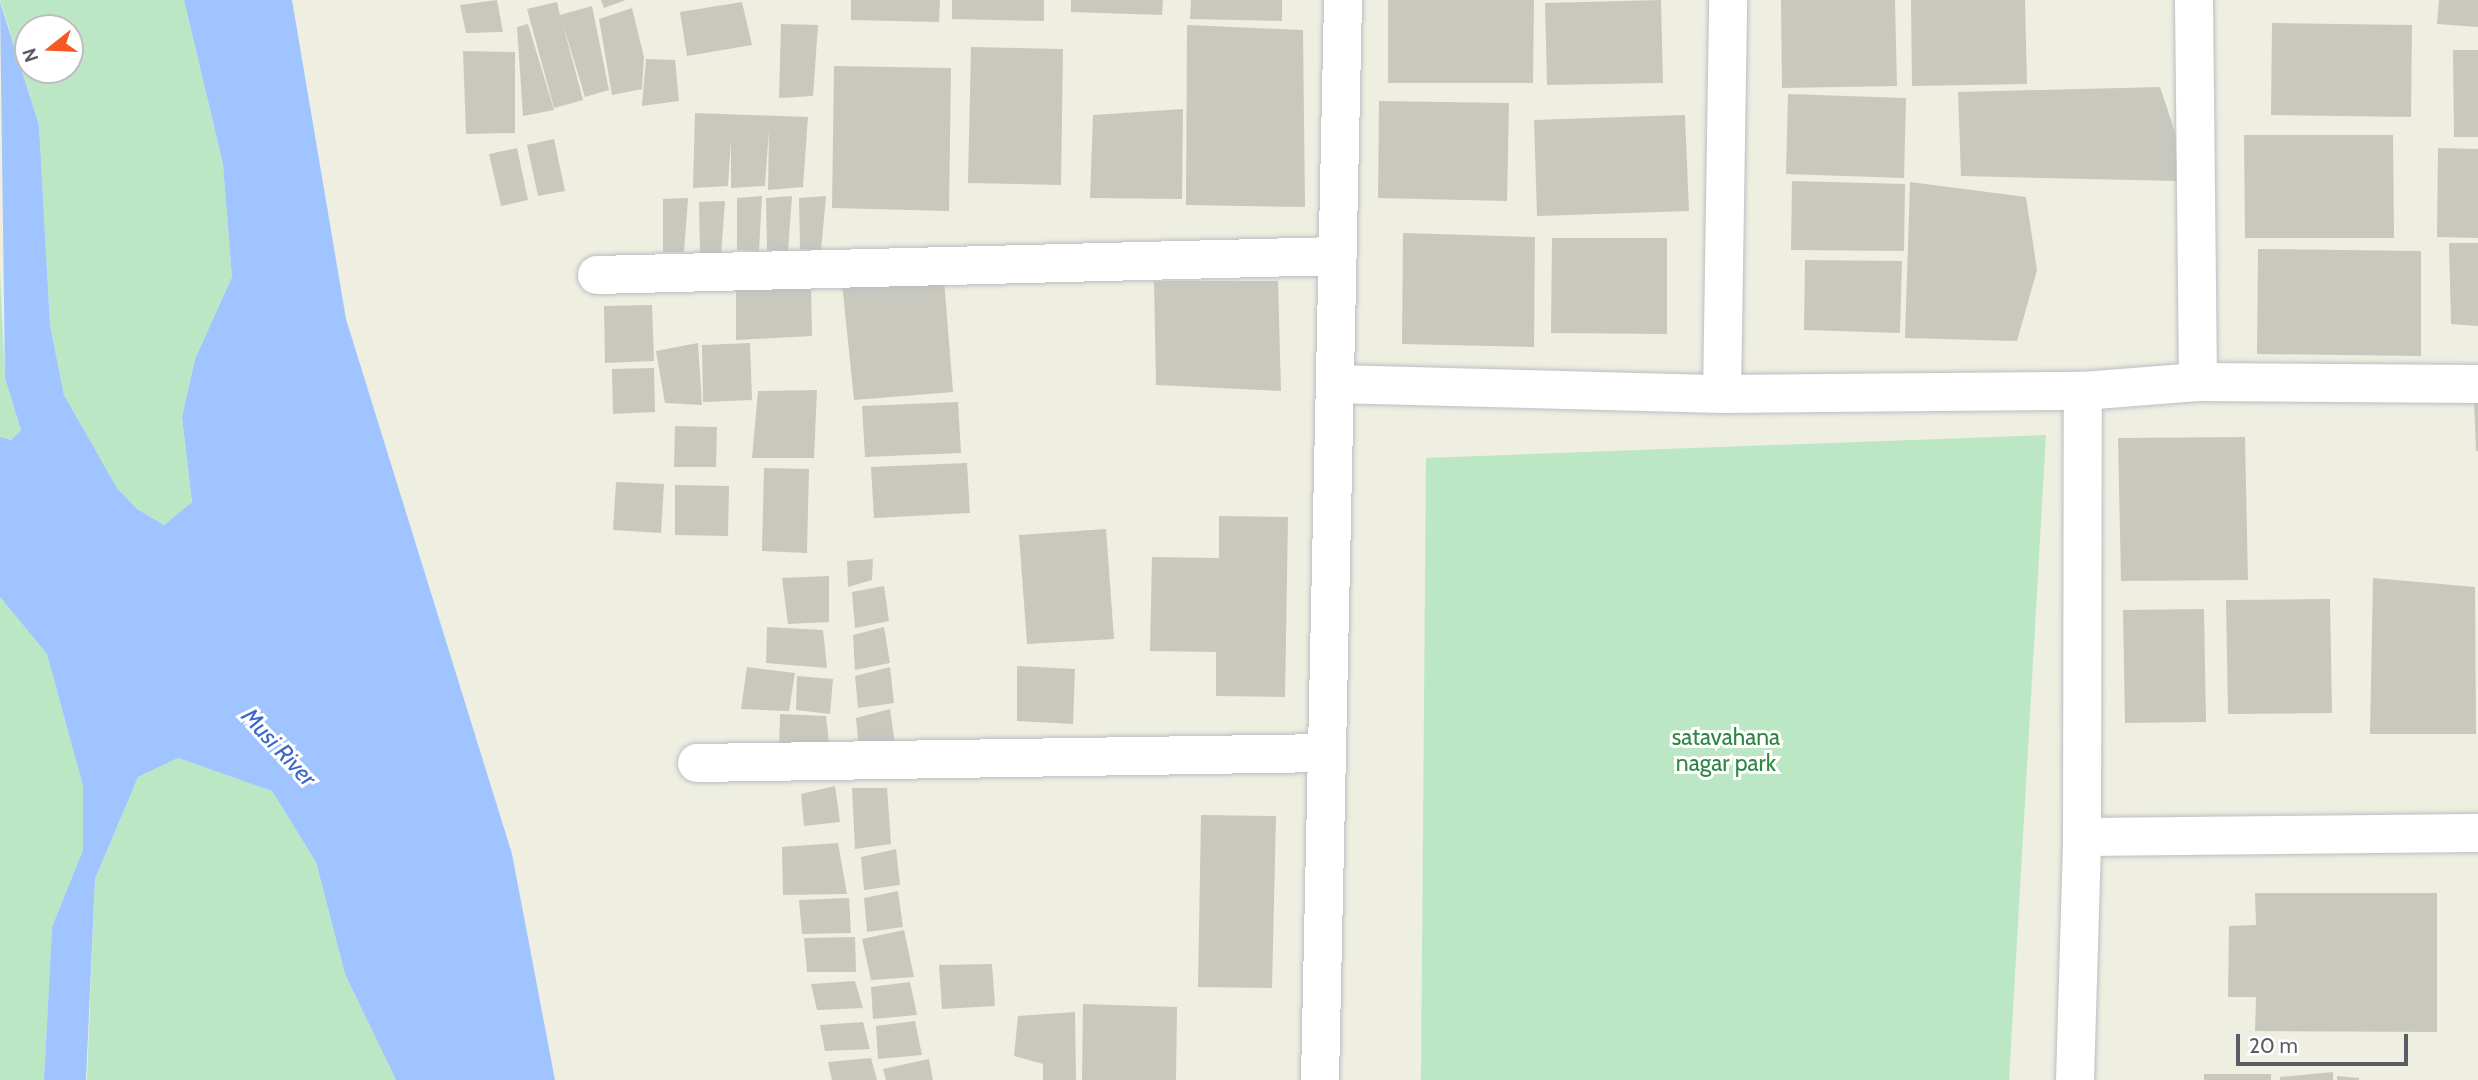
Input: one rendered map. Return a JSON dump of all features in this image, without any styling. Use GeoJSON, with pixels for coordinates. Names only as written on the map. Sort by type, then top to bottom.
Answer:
{"type":"FeatureCollection","features":[{"type":"Feature","properties":{"kind":"street"},"geometry":{"type":"LineString","coordinates":[[1320,1080],[1343,0]]}},
{"type":"Feature","properties":{"kind":"street"},"geometry":{"type":"LineString","coordinates":[[1722,394],[1728,0]]}},
{"type":"Feature","properties":{"kind":"street"},"geometry":{"type":"LineString","coordinates":[[2194,0],[2198,382]]}},
{"type":"Feature","properties":{"kind":"street"},"geometry":{"type":"LineString","coordinates":[[597,275],[1337,256]]}},
{"type":"Feature","properties":{"kind":"street"},"geometry":{"type":"LineString","coordinates":[[1335,384],[1722,394],[2083,391],[2198,382],[2478,384]]}},
{"type":"Feature","properties":{"kind":"street"},"geometry":{"type":"LineString","coordinates":[[2075,1080],[2082,837],[2083,391]]}},
{"type":"Feature","properties":{"kind":"street"},"geometry":{"type":"LineString","coordinates":[[696,763],[1327,753]]}},
{"type":"Feature","properties":{"kind":"street"},"geometry":{"type":"LineString","coordinates":[[2082,837],[2478,833]]}},
{"type":"Feature","properties":{"kind":"green space"},"geometry":{"type":"Polygon","coordinates":[[[0,0],[184,0],[223,164],[232,277],[195,359],[182,417],[192,502],[164,525],[137,509],[117,488],[64,395],[50,325],[39,125],[26,84],[84,84],[84,14],[14,14],[14,45],[0,0]]]}},
{"type":"Feature","properties":{"kind":"green space"},"geometry":{"type":"Polygon","coordinates":[[[0,271],[5,378],[21,430],[11,440],[0,437],[0,271]]]}},
{"type":"Feature","properties":{"kind":"green space","name":"satavahana nagar park"},"geometry":{"type":"Polygon","coordinates":[[[2046,435],[2009,1080],[1421,1080],[1426,458],[2046,435]]]}},
{"type":"Feature","properties":{"kind":"green space"},"geometry":{"type":"Polygon","coordinates":[[[0,597],[47,654],[83,786],[83,850],[52,927],[44,1080],[0,1080],[0,597]]]}},
{"type":"Feature","properties":{"kind":"green space"},"geometry":{"type":"Polygon","coordinates":[[[178,758],[272,791],[316,862],[345,974],[396,1080],[87,1080],[95,879],[138,777],[178,758]]]}},
{"type":"Feature","properties":{"kind":"water","name":"Musi River"},"geometry":{"type":"Polygon","coordinates":[[[184,0],[292,0],[346,319],[512,854],[555,1080],[396,1080],[345,974],[316,862],[272,791],[178,758],[138,777],[95,879],[86,1080],[44,1080],[52,927],[83,850],[83,786],[47,654],[0,597],[0,437],[11,440],[21,430],[5,378],[0,2],[14,46],[14,84],[26,84],[39,125],[50,325],[64,395],[117,488],[137,509],[164,525],[192,502],[182,417],[195,359],[232,277],[223,164],[184,0]]]}},
{"type":"Feature","properties":{"kind":"building"},"geometry":{"type":"Polygon","coordinates":[[[497,0],[503,32],[466,33],[460,5],[497,0]]]}},
{"type":"Feature","properties":{"kind":"building"},"geometry":{"type":"Polygon","coordinates":[[[601,0],[626,0],[604,8],[601,0]]]}},
{"type":"Feature","properties":{"kind":"building"},"geometry":{"type":"Polygon","coordinates":[[[851,0],[940,0],[939,22],[851,20],[851,0]]]}},
{"type":"Feature","properties":{"kind":"building"},"geometry":{"type":"Polygon","coordinates":[[[952,0],[1044,0],[1044,21],[952,19],[952,0]]]}},
{"type":"Feature","properties":{"kind":"building"},"geometry":{"type":"Polygon","coordinates":[[[1071,0],[1163,0],[1162,15],[1071,12],[1071,0]]]}},
{"type":"Feature","properties":{"kind":"building"},"geometry":{"type":"Polygon","coordinates":[[[1191,0],[1282,0],[1282,21],[1190,19],[1191,0]]]}},
{"type":"Feature","properties":{"kind":"building"},"geometry":{"type":"Polygon","coordinates":[[[1388,0],[1534,0],[1533,83],[1388,83],[1388,0]]]}},
{"type":"Feature","properties":{"kind":"building"},"geometry":{"type":"Polygon","coordinates":[[[1661,0],[1663,83],[1547,85],[1545,3],[1661,0]]]}},
{"type":"Feature","properties":{"kind":"building"},"geometry":{"type":"Polygon","coordinates":[[[1781,0],[1895,0],[1897,86],[1782,88],[1781,0]]]}},
{"type":"Feature","properties":{"kind":"building"},"geometry":{"type":"Polygon","coordinates":[[[1911,0],[2025,0],[2027,84],[1912,86],[1911,0]]]}},
{"type":"Feature","properties":{"kind":"building"},"geometry":{"type":"Polygon","coordinates":[[[2439,0],[2478,0],[2478,27],[2437,24],[2439,0]]]}},
{"type":"Feature","properties":{"kind":"building"},"geometry":{"type":"Polygon","coordinates":[[[557,2],[560,15],[592,6],[609,90],[585,97],[562,21],[583,100],[554,108],[527,9],[557,2]]]}},
{"type":"Feature","properties":{"kind":"building"},"geometry":{"type":"Polygon","coordinates":[[[742,2],[752,45],[687,56],[680,12],[742,2]]]}},
{"type":"Feature","properties":{"kind":"building"},"geometry":{"type":"Polygon","coordinates":[[[632,8],[644,57],[642,89],[612,95],[599,19],[632,8]]]}},
{"type":"Feature","properties":{"kind":"building"},"geometry":{"type":"Polygon","coordinates":[[[2272,23],[2412,25],[2411,117],[2271,115],[2272,23]]]}},
{"type":"Feature","properties":{"kind":"building"},"geometry":{"type":"Polygon","coordinates":[[[528,24],[554,110],[523,116],[517,27],[528,24]]]}},
{"type":"Feature","properties":{"kind":"building"},"geometry":{"type":"Polygon","coordinates":[[[781,24],[818,25],[813,96],[779,98],[781,24]]]}},
{"type":"Feature","properties":{"kind":"building"},"geometry":{"type":"Polygon","coordinates":[[[1187,25],[1303,30],[1305,207],[1186,205],[1187,25]]]}},
{"type":"Feature","properties":{"kind":"building"},"geometry":{"type":"Polygon","coordinates":[[[971,47],[1063,49],[1061,185],[968,183],[971,47]]]}},
{"type":"Feature","properties":{"kind":"building"},"geometry":{"type":"Polygon","coordinates":[[[2453,50],[2478,50],[2478,137],[2454,137],[2453,50]]]}},
{"type":"Feature","properties":{"kind":"building"},"geometry":{"type":"Polygon","coordinates":[[[463,51],[515,52],[515,133],[466,134],[463,51]]]}},
{"type":"Feature","properties":{"kind":"building"},"geometry":{"type":"Polygon","coordinates":[[[646,59],[675,60],[679,101],[642,106],[646,59]]]}},
{"type":"Feature","properties":{"kind":"building"},"geometry":{"type":"Polygon","coordinates":[[[834,66],[951,68],[949,211],[832,208],[834,66]]]}},
{"type":"Feature","properties":{"kind":"building"},"geometry":{"type":"Polygon","coordinates":[[[2160,87],[2175,132],[2178,181],[1961,176],[1958,92],[2160,87]]]}},
{"type":"Feature","properties":{"kind":"building"},"geometry":{"type":"Polygon","coordinates":[[[1788,94],[1906,98],[1904,178],[1786,174],[1788,94]]]}},
{"type":"Feature","properties":{"kind":"building"},"geometry":{"type":"Polygon","coordinates":[[[1379,101],[1509,103],[1507,201],[1378,198],[1379,101]]]}},
{"type":"Feature","properties":{"kind":"building"},"geometry":{"type":"Polygon","coordinates":[[[1183,109],[1182,199],[1090,198],[1093,115],[1183,109]]]}},
{"type":"Feature","properties":{"kind":"building"},"geometry":{"type":"Polygon","coordinates":[[[695,113],[808,117],[803,187],[768,190],[769,130],[765,186],[731,188],[731,140],[728,186],[693,188],[695,113]]]}},
{"type":"Feature","properties":{"kind":"building"},"geometry":{"type":"Polygon","coordinates":[[[1685,115],[1689,211],[1537,216],[1534,120],[1685,115]]]}},
{"type":"Feature","properties":{"kind":"building"},"geometry":{"type":"Polygon","coordinates":[[[2244,135],[2393,135],[2394,238],[2245,238],[2244,135]]]}},
{"type":"Feature","properties":{"kind":"building"},"geometry":{"type":"Polygon","coordinates":[[[554,139],[565,191],[538,196],[527,145],[554,139]]]}},
{"type":"Feature","properties":{"kind":"building"},"geometry":{"type":"Polygon","coordinates":[[[517,148],[528,200],[501,206],[489,154],[517,148]]]}},
{"type":"Feature","properties":{"kind":"building"},"geometry":{"type":"Polygon","coordinates":[[[2438,148],[2478,149],[2478,238],[2437,237],[2438,148]]]}},
{"type":"Feature","properties":{"kind":"building"},"geometry":{"type":"Polygon","coordinates":[[[1792,181],[1905,184],[1904,251],[1791,250],[1792,181]]]}},
{"type":"Feature","properties":{"kind":"building"},"geometry":{"type":"Polygon","coordinates":[[[1910,182],[2026,197],[2037,270],[2017,341],[1905,338],[1910,182]]]}},
{"type":"Feature","properties":{"kind":"building"},"geometry":{"type":"Polygon","coordinates":[[[762,196],[759,251],[737,250],[737,198],[762,196]]]}},
{"type":"Feature","properties":{"kind":"building"},"geometry":{"type":"Polygon","coordinates":[[[792,196],[788,251],[767,250],[766,198],[792,196]]]}},
{"type":"Feature","properties":{"kind":"building"},"geometry":{"type":"Polygon","coordinates":[[[826,196],[821,251],[800,249],[799,198],[826,196]]]}},
{"type":"Feature","properties":{"kind":"building"},"geometry":{"type":"Polygon","coordinates":[[[688,198],[684,252],[663,252],[663,199],[688,198]]]}},
{"type":"Feature","properties":{"kind":"building"},"geometry":{"type":"Polygon","coordinates":[[[725,201],[721,256],[700,255],[699,202],[725,201]]]}},
{"type":"Feature","properties":{"kind":"building"},"geometry":{"type":"Polygon","coordinates":[[[1403,233],[1535,237],[1534,347],[1402,344],[1403,233]]]}},
{"type":"Feature","properties":{"kind":"building"},"geometry":{"type":"Polygon","coordinates":[[[1552,238],[1667,238],[1667,334],[1551,333],[1552,238]]]}},
{"type":"Feature","properties":{"kind":"building"},"geometry":{"type":"Polygon","coordinates":[[[2449,243],[2478,243],[2478,326],[2451,324],[2449,243]]]}},
{"type":"Feature","properties":{"kind":"building"},"geometry":{"type":"Polygon","coordinates":[[[2258,249],[2421,251],[2421,356],[2257,354],[2258,249]]]}},
{"type":"Feature","properties":{"kind":"building"},"geometry":{"type":"Polygon","coordinates":[[[1805,260],[1902,261],[1900,333],[1804,330],[1805,260]]]}},
{"type":"Feature","properties":{"kind":"building"},"geometry":{"type":"Polygon","coordinates":[[[943,267],[953,392],[854,400],[842,283],[943,267]]]}},
{"type":"Feature","properties":{"kind":"building"},"geometry":{"type":"Polygon","coordinates":[[[1154,281],[1278,281],[1281,391],[1156,385],[1154,281]]]}},
{"type":"Feature","properties":{"kind":"building"},"geometry":{"type":"Polygon","coordinates":[[[736,283],[811,285],[812,336],[736,340],[736,283]]]}},
{"type":"Feature","properties":{"kind":"building"},"geometry":{"type":"Polygon","coordinates":[[[652,305],[654,361],[605,363],[604,306],[652,305]]]}},
{"type":"Feature","properties":{"kind":"building"},"geometry":{"type":"Polygon","coordinates":[[[698,343],[702,405],[665,403],[656,351],[698,343]]]}},
{"type":"Feature","properties":{"kind":"building"},"geometry":{"type":"Polygon","coordinates":[[[750,343],[752,400],[703,402],[702,345],[750,343]]]}},
{"type":"Feature","properties":{"kind":"building"},"geometry":{"type":"Polygon","coordinates":[[[654,368],[655,412],[613,414],[612,369],[654,368]]]}},
{"type":"Feature","properties":{"kind":"building"},"geometry":{"type":"Polygon","coordinates":[[[817,390],[814,458],[752,458],[758,391],[817,390]]]}},
{"type":"Feature","properties":{"kind":"building"},"geometry":{"type":"Polygon","coordinates":[[[2474,400],[2478,400],[2478,451],[2476,451],[2474,400]]]}},
{"type":"Feature","properties":{"kind":"building"},"geometry":{"type":"Polygon","coordinates":[[[958,402],[961,453],[865,457],[862,406],[958,402]]]}},
{"type":"Feature","properties":{"kind":"building"},"geometry":{"type":"Polygon","coordinates":[[[675,426],[717,427],[716,467],[674,467],[675,426]]]}},
{"type":"Feature","properties":{"kind":"building"},"geometry":{"type":"Polygon","coordinates":[[[2245,437],[2248,580],[2121,581],[2118,438],[2245,437]]]}},
{"type":"Feature","properties":{"kind":"building"},"geometry":{"type":"Polygon","coordinates":[[[967,463],[970,513],[874,518],[871,467],[967,463]]]}},
{"type":"Feature","properties":{"kind":"building"},"geometry":{"type":"Polygon","coordinates":[[[764,468],[809,469],[807,553],[762,551],[764,468]]]}},
{"type":"Feature","properties":{"kind":"building"},"geometry":{"type":"Polygon","coordinates":[[[616,482],[664,484],[661,533],[613,530],[616,482]]]}},
{"type":"Feature","properties":{"kind":"building"},"geometry":{"type":"Polygon","coordinates":[[[675,485],[729,486],[728,536],[675,535],[675,485]]]}},
{"type":"Feature","properties":{"kind":"building"},"geometry":{"type":"Polygon","coordinates":[[[1219,516],[1288,517],[1285,697],[1216,696],[1216,652],[1150,651],[1152,557],[1219,558],[1219,516]]]}},
{"type":"Feature","properties":{"kind":"building"},"geometry":{"type":"Polygon","coordinates":[[[1106,529],[1114,639],[1027,644],[1019,535],[1106,529]]]}},
{"type":"Feature","properties":{"kind":"building"},"geometry":{"type":"Polygon","coordinates":[[[873,559],[872,580],[848,587],[847,561],[873,559]]]}},
{"type":"Feature","properties":{"kind":"building"},"geometry":{"type":"Polygon","coordinates":[[[829,576],[829,622],[788,624],[782,578],[829,576]]]}},
{"type":"Feature","properties":{"kind":"building"},"geometry":{"type":"Polygon","coordinates":[[[2373,578],[2475,587],[2476,734],[2370,734],[2373,578]]]}},
{"type":"Feature","properties":{"kind":"building"},"geometry":{"type":"Polygon","coordinates":[[[884,586],[889,621],[855,628],[852,592],[884,586]]]}},
{"type":"Feature","properties":{"kind":"building"},"geometry":{"type":"Polygon","coordinates":[[[2330,599],[2332,713],[2228,714],[2226,600],[2330,599]]]}},
{"type":"Feature","properties":{"kind":"building"},"geometry":{"type":"Polygon","coordinates":[[[2204,609],[2206,722],[2125,723],[2123,610],[2204,609]]]}},
{"type":"Feature","properties":{"kind":"building"},"geometry":{"type":"Polygon","coordinates":[[[767,627],[823,630],[827,668],[766,663],[767,627]]]}},
{"type":"Feature","properties":{"kind":"building"},"geometry":{"type":"Polygon","coordinates":[[[884,627],[890,663],[855,670],[853,635],[884,627]]]}},
{"type":"Feature","properties":{"kind":"building"},"geometry":{"type":"Polygon","coordinates":[[[1017,666],[1075,669],[1073,724],[1017,721],[1017,666]]]}},
{"type":"Feature","properties":{"kind":"building"},"geometry":{"type":"Polygon","coordinates":[[[747,667],[795,673],[789,711],[741,709],[747,667]]]}},
{"type":"Feature","properties":{"kind":"building"},"geometry":{"type":"Polygon","coordinates":[[[890,667],[894,703],[858,708],[855,676],[890,667]]]}},
{"type":"Feature","properties":{"kind":"building"},"geometry":{"type":"Polygon","coordinates":[[[797,676],[833,679],[830,714],[796,710],[797,676]]]}},
{"type":"Feature","properties":{"kind":"building"},"geometry":{"type":"Polygon","coordinates":[[[890,709],[895,745],[859,750],[856,718],[890,709]]]}},
{"type":"Feature","properties":{"kind":"building"},"geometry":{"type":"Polygon","coordinates":[[[780,714],[826,716],[830,753],[779,752],[780,714]]]}},
{"type":"Feature","properties":{"kind":"building"},"geometry":{"type":"Polygon","coordinates":[[[835,786],[840,822],[804,826],[801,794],[835,786]]]}},
{"type":"Feature","properties":{"kind":"building"},"geometry":{"type":"Polygon","coordinates":[[[852,788],[887,788],[891,844],[855,849],[852,788]]]}},
{"type":"Feature","properties":{"kind":"building"},"geometry":{"type":"Polygon","coordinates":[[[1201,815],[1276,816],[1272,988],[1198,987],[1201,815]]]}},
{"type":"Feature","properties":{"kind":"building"},"geometry":{"type":"Polygon","coordinates":[[[838,843],[847,894],[783,895],[782,847],[838,843]]]}},
{"type":"Feature","properties":{"kind":"building"},"geometry":{"type":"Polygon","coordinates":[[[896,849],[900,885],[864,890],[861,857],[896,849]]]}},
{"type":"Feature","properties":{"kind":"building"},"geometry":{"type":"Polygon","coordinates":[[[898,891],[903,927],[867,932],[864,898],[898,891]]]}},
{"type":"Feature","properties":{"kind":"building"},"geometry":{"type":"Polygon","coordinates":[[[2255,893],[2437,893],[2437,1032],[2255,1031],[2256,997],[2228,997],[2229,926],[2256,925],[2255,893]]]}},
{"type":"Feature","properties":{"kind":"building"},"geometry":{"type":"Polygon","coordinates":[[[849,898],[851,933],[802,934],[799,900],[849,898]]]}},
{"type":"Feature","properties":{"kind":"building"},"geometry":{"type":"Polygon","coordinates":[[[904,930],[914,977],[871,980],[862,939],[904,930]]]}},
{"type":"Feature","properties":{"kind":"building"},"geometry":{"type":"Polygon","coordinates":[[[855,937],[856,972],[807,972],[804,938],[855,937]]]}},
{"type":"Feature","properties":{"kind":"building"},"geometry":{"type":"Polygon","coordinates":[[[992,964],[995,1006],[942,1009],[939,965],[992,964]]]}},
{"type":"Feature","properties":{"kind":"building"},"geometry":{"type":"Polygon","coordinates":[[[855,981],[863,1008],[817,1010],[811,984],[855,981]]]}},
{"type":"Feature","properties":{"kind":"building"},"geometry":{"type":"Polygon","coordinates":[[[910,982],[917,1015],[873,1019],[871,987],[910,982]]]}},
{"type":"Feature","properties":{"kind":"building"},"geometry":{"type":"Polygon","coordinates":[[[1083,1004],[1177,1007],[1176,1080],[1082,1080],[1083,1004]]]}},
{"type":"Feature","properties":{"kind":"building"},"geometry":{"type":"Polygon","coordinates":[[[1075,1012],[1076,1080],[1043,1080],[1043,1064],[1014,1056],[1018,1016],[1075,1012]]]}},
{"type":"Feature","properties":{"kind":"building"},"geometry":{"type":"Polygon","coordinates":[[[915,1021],[922,1055],[878,1059],[876,1026],[915,1021]]]}},
{"type":"Feature","properties":{"kind":"building"},"geometry":{"type":"Polygon","coordinates":[[[863,1022],[870,1049],[825,1051],[820,1025],[863,1022]]]}},
{"type":"Feature","properties":{"kind":"building"},"geometry":{"type":"Polygon","coordinates":[[[871,1058],[877,1080],[832,1080],[828,1062],[871,1058]]]}},
{"type":"Feature","properties":{"kind":"building"},"geometry":{"type":"Polygon","coordinates":[[[929,1059],[933,1080],[886,1080],[883,1069],[929,1059]]]}},
{"type":"Feature","properties":{"kind":"building"},"geometry":{"type":"Polygon","coordinates":[[[2333,1072],[2333,1080],[2280,1080],[2280,1077],[2333,1072]]]}},
{"type":"Feature","properties":{"kind":"building"},"geometry":{"type":"Polygon","coordinates":[[[2204,1074],[2271,1074],[2271,1080],[2204,1080],[2204,1074]]]}},
{"type":"Feature","properties":{"kind":"building"},"geometry":{"type":"Polygon","coordinates":[[[2337,1076],[2359,1078],[2359,1080],[2337,1080],[2337,1076]]]}}]}
